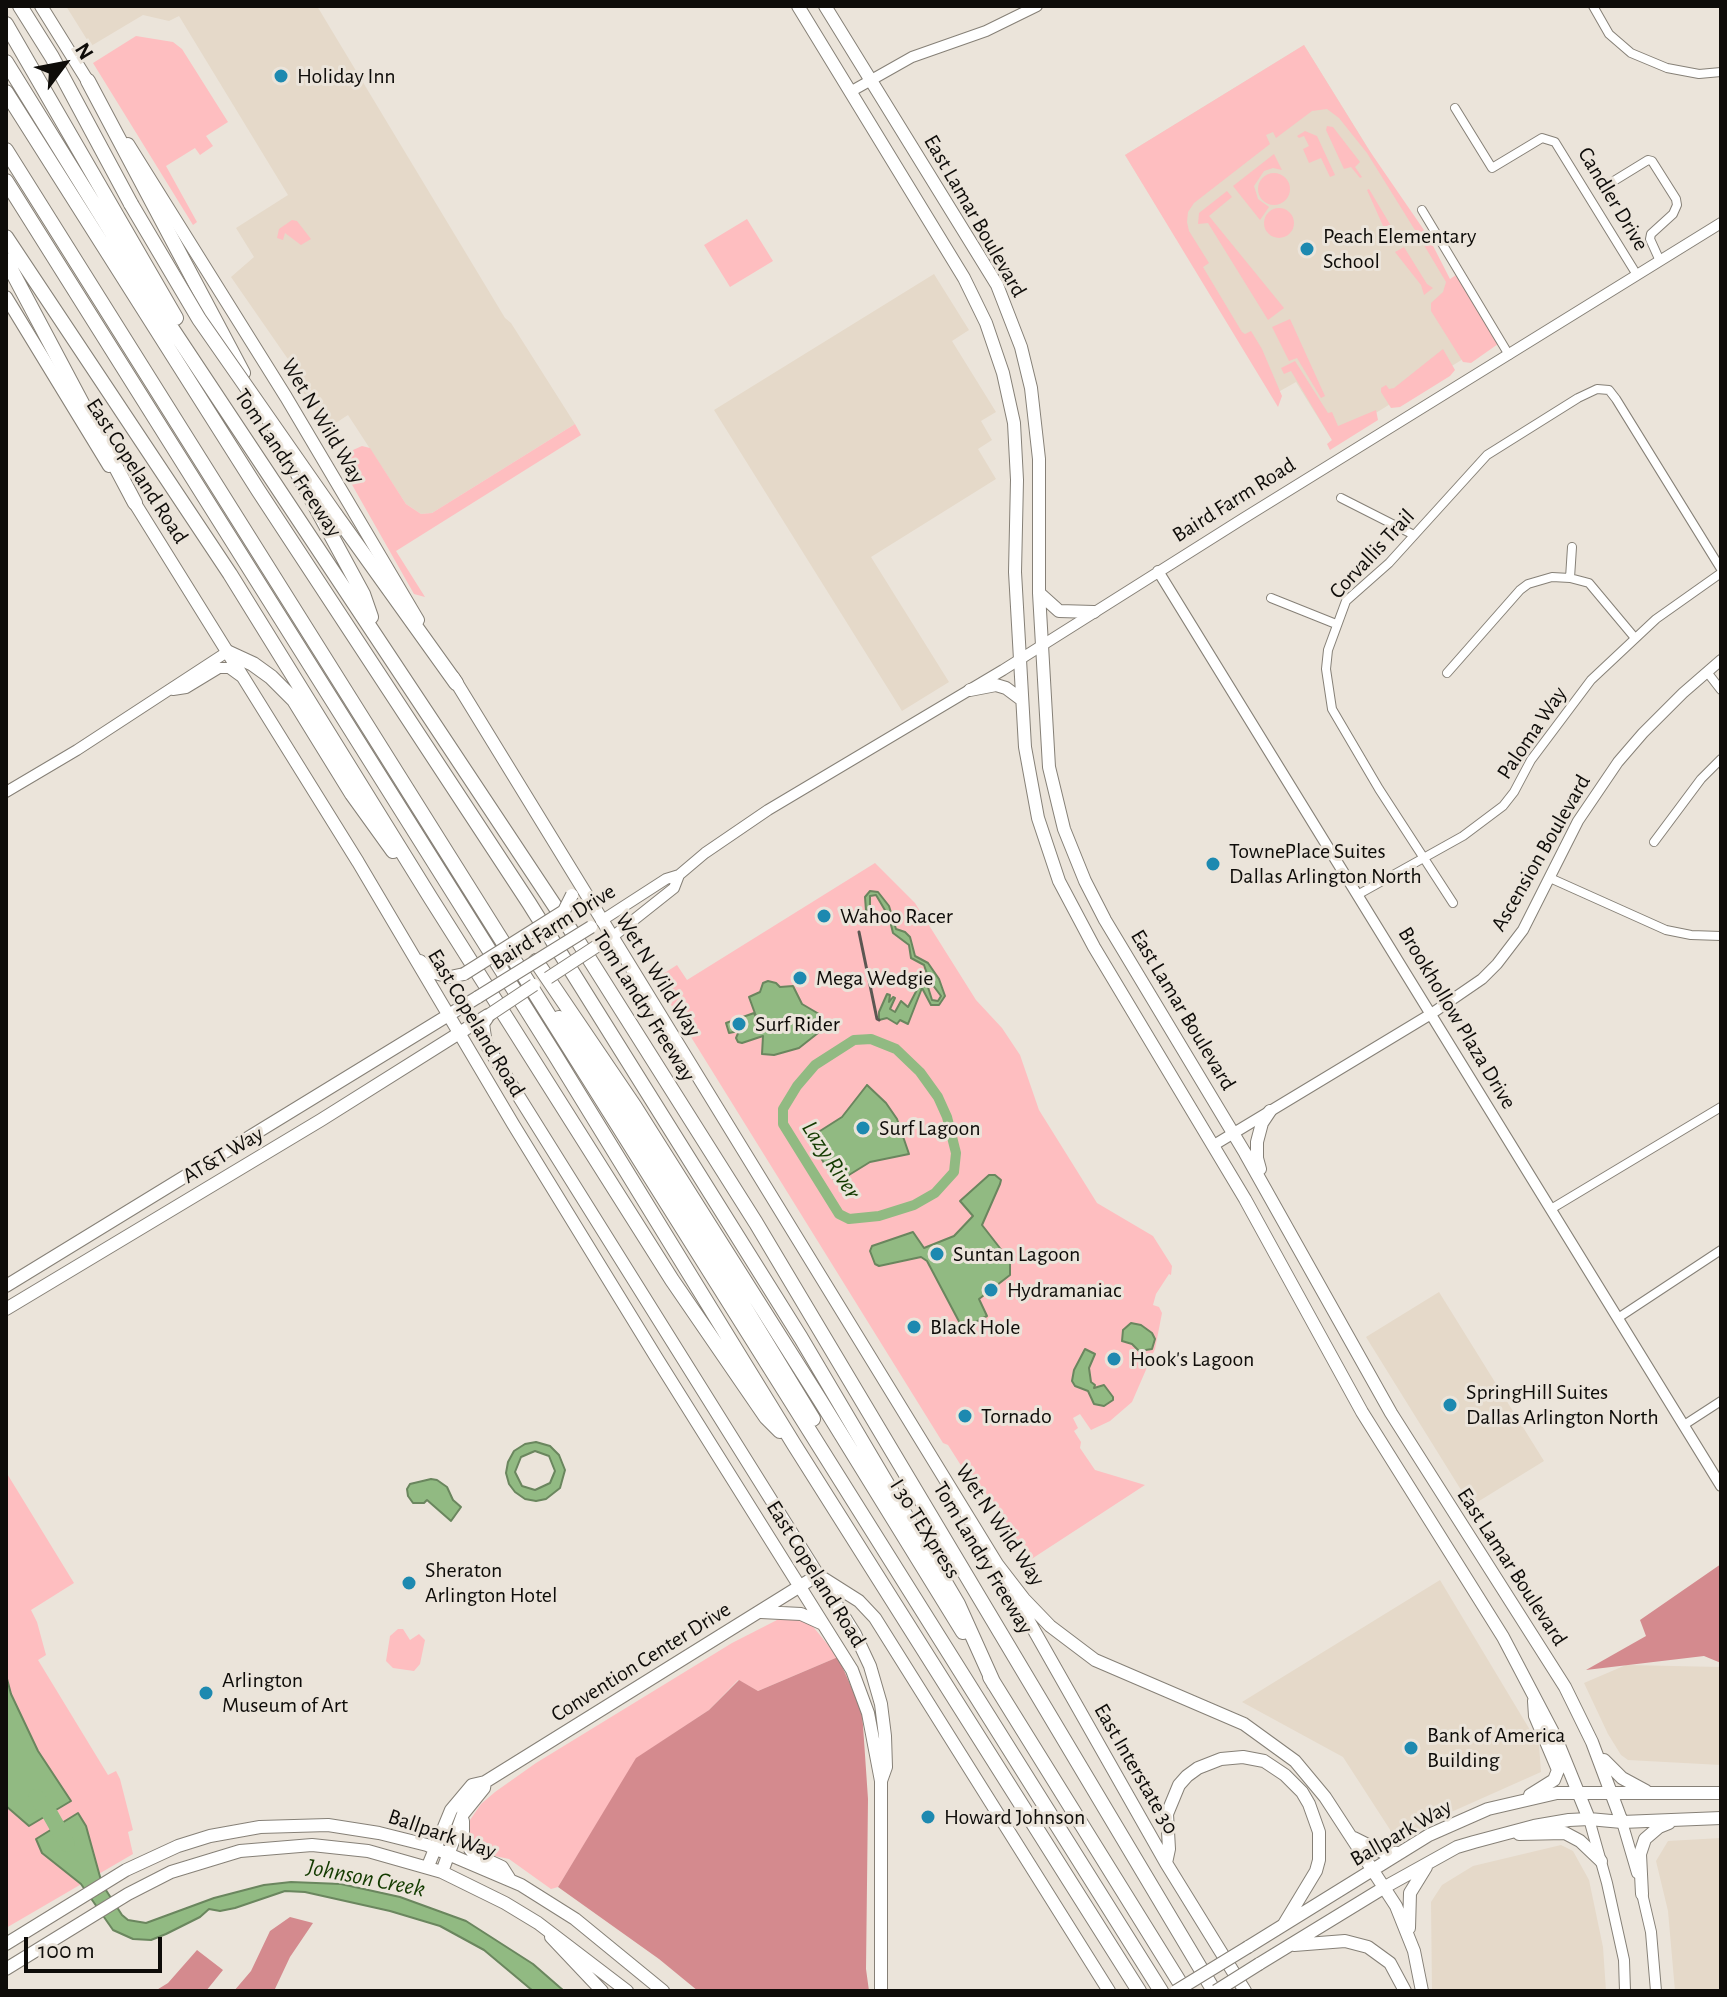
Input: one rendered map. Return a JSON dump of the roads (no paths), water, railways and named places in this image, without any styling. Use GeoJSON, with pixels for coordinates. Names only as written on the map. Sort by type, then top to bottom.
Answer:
{"type":"FeatureCollection","features":[{"type":"Feature","properties":{"kind":"highway"},"geometry":{"type":"LineString","coordinates":[[20,6],[52,57],[131,204],[199,319],[456,683]]}},
{"type":"Feature","properties":{"kind":"highway"},"geometry":{"type":"LineString","coordinates":[[6,24],[160,292],[209,369],[235,427]]}},
{"type":"Feature","properties":{"kind":"highway","name":"Tom Landry Freeway"},"geometry":{"type":"LineString","coordinates":[[6,62],[235,427],[578,941],[772,1250],[1215,1991]]}},
{"type":"Feature","properties":{"kind":"highway"},"geometry":{"type":"LineString","coordinates":[[88,81],[363,594],[379,640]]}},
{"type":"Feature","properties":{"kind":"highway"},"geometry":{"type":"LineString","coordinates":[[6,92],[266,503],[529,903],[801,1338],[958,1604],[994,1684]]}},
{"type":"Feature","properties":{"kind":"highway"},"geometry":{"type":"LineString","coordinates":[[6,150],[1161,1991]]}},
{"type":"Feature","properties":{"kind":"highway"},"geometry":{"type":"LineString","coordinates":[[6,181],[555,1055],[795,1446],[1139,1991]]}},
{"type":"Feature","properties":{"kind":"highway"},"geometry":{"type":"LineString","coordinates":[[6,237],[230,574],[672,1280],[766,1417],[795,1446]]}},
{"type":"Feature","properties":{"kind":"highway"},"geometry":{"type":"LineString","coordinates":[[6,260],[135,503]]}},
{"type":"Feature","properties":{"kind":"highway"},"geometry":{"type":"LineString","coordinates":[[227,652],[262,671],[294,700],[352,794],[430,897]]}},
{"type":"Feature","properties":{"kind":"highway"},"geometry":{"type":"LineString","coordinates":[[529,965],[548,978],[621,1095]]}},
{"type":"Feature","properties":{"kind":"highway"},"geometry":{"type":"LineString","coordinates":[[529,965],[534,985],[621,1095]]}},
{"type":"Feature","properties":{"kind":"highway","name":"I 30 TEXpress"},"geometry":{"type":"LineString","coordinates":[[621,1095],[820,1400],[1185,1991]]}},
{"type":"Feature","properties":{"kind":"highway","name":"I 30 TEXpress"},"geometry":{"type":"LineString","coordinates":[[621,1095],[827,1444],[1083,1855],[1174,1991]]}},
{"type":"Feature","properties":{"kind":"main road","name":"Wet N Wild Way"},"geometry":{"type":"LineString","coordinates":[[41,6],[262,357],[560,852],[606,941],[997,1564],[1050,1626],[1095,1660],[1244,1724],[1295,1761],[1352,1836],[1385,1887],[1409,1935]]}},
{"type":"Feature","properties":{"kind":"main road","name":"East Lamar Boulevard"},"geometry":{"type":"LineString","coordinates":[[798,6],[964,278],[986,323],[1008,390],[1014,423],[1017,480],[1015,572],[1025,747],[1038,818],[1059,881],[1075,914],[1214,1145],[1362,1412],[1503,1637],[1556,1738],[1589,1819]]}},
{"type":"Feature","properties":{"kind":"main road","name":"East Lamar Boulevard"},"geometry":{"type":"LineString","coordinates":[[825,6],[997,285],[1021,347],[1031,388],[1039,459],[1039,593],[1049,767],[1070,845],[1095,903],[1234,1133],[1391,1413],[1522,1623],[1555,1670],[1592,1742],[1622,1822]]}},
{"type":"Feature","properties":{"kind":"main road","name":"East Copeland Road"},"geometry":{"type":"LineString","coordinates":[[6,297],[73,410],[244,678],[544,1175],[852,1670],[864,1699],[881,1781],[881,1991]]}},
{"type":"Feature","properties":{"kind":"main road"},"geometry":{"type":"LineString","coordinates":[[1008,390],[1031,388]]}},
{"type":"Feature","properties":{"kind":"main road"},"geometry":{"type":"LineString","coordinates":[[1039,593],[1059,611],[1094,612]]}},
{"type":"Feature","properties":{"kind":"main road"},"geometry":{"type":"LineString","coordinates":[[970,690],[996,685],[1022,700]]}},
{"type":"Feature","properties":{"kind":"main road"},"geometry":{"type":"LineString","coordinates":[[410,950],[435,973],[450,977],[464,974],[564,911],[572,895],[560,852]]}},
{"type":"Feature","properties":{"kind":"main road"},"geometry":{"type":"LineString","coordinates":[[1075,914],[1095,903]]}},
{"type":"Feature","properties":{"kind":"main road","name":"Baird Farm Drive"},"geometry":{"type":"LineString","coordinates":[[449,1014],[596,924]]}},
{"type":"Feature","properties":{"kind":"main road","name":"Baird Farm Drive"},"geometry":{"type":"LineString","coordinates":[[461,1034],[606,941]]}},
{"type":"Feature","properties":{"kind":"main road","name":"AT&T Way"},"geometry":{"type":"LineString","coordinates":[[6,1286],[449,1014]]}},
{"type":"Feature","properties":{"kind":"main road","name":"East Copeland Road"},"geometry":{"type":"LineString","coordinates":[[489,1015],[483,1024],[486,1044],[861,1645],[878,1689],[885,1736],[886,1767],[881,1781]]}},
{"type":"Feature","properties":{"kind":"main road","name":"AT&T Way"},"geometry":{"type":"LineString","coordinates":[[6,1309],[461,1034]]}},
{"type":"Feature","properties":{"kind":"main road"},"geometry":{"type":"LineString","coordinates":[[1267,1192],[1257,1158],[1257,1142],[1262,1123],[1270,1111]]}},
{"type":"Feature","properties":{"kind":"main road"},"geometry":{"type":"LineString","coordinates":[[544,1175],[562,1164]]}},
{"type":"Feature","properties":{"kind":"main road","name":"East Interstate 30"},"geometry":{"type":"LineString","coordinates":[[997,1564],[1166,1863],[1245,1991]]}},
{"type":"Feature","properties":{"kind":"main road"},"geometry":{"type":"LineString","coordinates":[[818,1575],[859,1601],[875,1618],[1109,1991]]}},
{"type":"Feature","properties":{"kind":"main road","name":"Convention Center Drive"},"geometry":{"type":"LineString","coordinates":[[428,1866],[455,1802],[472,1785],[485,1782],[818,1575]]}},
{"type":"Feature","properties":{"kind":"main road"},"geometry":{"type":"LineString","coordinates":[[761,1612],[801,1614],[823,1624]]}},
{"type":"Feature","properties":{"kind":"main road"},"geometry":{"type":"LineString","coordinates":[[1522,1800],[1552,1783],[1558,1770],[1535,1716],[1533,1694]]}},
{"type":"Feature","properties":{"kind":"main road"},"geometry":{"type":"LineString","coordinates":[[1592,1742],[1609,1767],[1649,1793]]}},
{"type":"Feature","properties":{"kind":"main road"},"geometry":{"type":"LineString","coordinates":[[1166,1863],[1169,1849],[1167,1814],[1175,1792],[1187,1776],[1210,1762],[1233,1756],[1255,1759],[1274,1767],[1302,1792],[1319,1832],[1316,1871],[1283,1925]]}},
{"type":"Feature","properties":{"kind":"main road","name":"Convention Center Drive"},"geometry":{"type":"LineString","coordinates":[[442,1872],[463,1814],[484,1788],[485,1782]]}},
{"type":"Feature","properties":{"kind":"main road","name":"Ballpark Way"},"geometry":{"type":"LineString","coordinates":[[1174,1991],[1439,1830],[1488,1809],[1522,1800],[1579,1793],[1721,1793]]}},
{"type":"Feature","properties":{"kind":"main road"},"geometry":{"type":"LineString","coordinates":[[463,1814],[462,1830],[470,1849],[502,1867],[509,1878]]}},
{"type":"Feature","properties":{"kind":"main road","name":"Ballpark Way"},"geometry":{"type":"LineString","coordinates":[[1215,1991],[1385,1887],[1457,1847],[1550,1822],[1721,1818]]}},
{"type":"Feature","properties":{"kind":"main road"},"geometry":{"type":"LineString","coordinates":[[1642,1894],[1640,1854],[1645,1839],[1659,1827],[1674,1821]]}},
{"type":"Feature","properties":{"kind":"main road"},"geometry":{"type":"LineString","coordinates":[[312,1825],[312,1845]]}},
{"type":"Feature","properties":{"kind":"main road","name":"Ballpark Way"},"geometry":{"type":"LineString","coordinates":[[6,1944],[150,1858],[210,1836],[260,1827],[312,1825],[370,1831],[435,1849],[509,1878],[562,1910],[663,1991]]}},
{"type":"Feature","properties":{"kind":"main road"},"geometry":{"type":"LineString","coordinates":[[1500,1835],[1565,1833],[1580,1841],[1601,1861]]}},
{"type":"Feature","properties":{"kind":"main road"},"geometry":{"type":"LineString","coordinates":[[1352,1836],[1384,1853],[1403,1852]]}},
{"type":"Feature","properties":{"kind":"main road","name":"Ballpark Way"},"geometry":{"type":"LineString","coordinates":[[6,1969],[128,1894],[171,1872],[212,1858],[269,1847],[312,1845],[368,1851],[442,1872],[538,1923],[627,1991]]}},
{"type":"Feature","properties":{"kind":"main road"},"geometry":{"type":"LineString","coordinates":[[1422,1991],[1419,1967],[1409,1935],[1410,1893],[1430,1862]]}},
{"type":"Feature","properties":{"kind":"main road"},"geometry":{"type":"LineString","coordinates":[[538,1923],[602,1991]]}},
{"type":"Feature","properties":{"kind":"main road"},"geometry":{"type":"LineString","coordinates":[[1291,1945],[1345,1941],[1368,1947],[1390,1963],[1405,1991]]}},
{"type":"Feature","properties":{"kind":"street"},"geometry":{"type":"LineString","coordinates":[[850,92],[912,57],[986,31],[1037,6]]}},
{"type":"Feature","properties":{"kind":"street"},"geometry":{"type":"LineString","coordinates":[[1593,6],[1609,34],[1631,53],[1667,68],[1720,75]]}},
{"type":"Feature","properties":{"kind":"street","name":"Candler Drive"},"geometry":{"type":"LineString","coordinates":[[1455,108],[1492,168],[1542,138],[1555,142],[1637,275]]}},
{"type":"Feature","properties":{"kind":"street"},"geometry":{"type":"LineString","coordinates":[[1604,187],[1648,160],[1652,161],[1677,202],[1673,214],[1651,234],[1650,239],[1660,261]]}},
{"type":"Feature","properties":{"kind":"street"},"geometry":{"type":"LineString","coordinates":[[1422,210],[1509,355]]}},
{"type":"Feature","properties":{"kind":"street","name":"Baird Farm Road"},"geometry":{"type":"LineString","coordinates":[[768,810],[970,690],[1721,223]]}},
{"type":"Feature","properties":{"kind":"street","name":"Corvallis Trail"},"geometry":{"type":"LineString","coordinates":[[1453,903],[1332,709],[1326,669],[1328,650],[1346,601],[1389,563],[1487,455],[1597,389],[1609,390],[1721,571]]}},
{"type":"Feature","properties":{"kind":"street"},"geometry":{"type":"LineString","coordinates":[[1341,498],[1414,535]]}},
{"type":"Feature","properties":{"kind":"street"},"geometry":{"type":"LineString","coordinates":[[1570,578],[1572,547]]}},
{"type":"Feature","properties":{"kind":"street","name":"Brookhollow Plaza Drive"},"geometry":{"type":"LineString","coordinates":[[1158,571],[1721,1485]]}},
{"type":"Feature","properties":{"kind":"street","name":"Paloma Way"},"geometry":{"type":"LineString","coordinates":[[1359,894],[1487,821],[1503,806],[1550,732],[1591,680],[1677,602],[1721,571]]}},
{"type":"Feature","properties":{"kind":"street"},"geometry":{"type":"LineString","coordinates":[[1447,673],[1520,590],[1552,577],[1589,583],[1635,638]]}},
{"type":"Feature","properties":{"kind":"street"},"geometry":{"type":"LineString","coordinates":[[1271,598],[1336,624]]}},
{"type":"Feature","properties":{"kind":"street"},"geometry":{"type":"LineString","coordinates":[[6,792],[227,652]]}},
{"type":"Feature","properties":{"kind":"street","name":"Ascension Boulevard"},"geometry":{"type":"LineString","coordinates":[[1214,1145],[1431,1014],[1482,979],[1523,930],[1578,821],[1618,762],[1643,733],[1721,660]]}},
{"type":"Feature","properties":{"kind":"street"},"geometry":{"type":"LineString","coordinates":[[171,690],[186,688],[219,668],[229,668],[244,678]]}},
{"type":"Feature","properties":{"kind":"street"},"geometry":{"type":"LineString","coordinates":[[1707,672],[1721,690]]}},
{"type":"Feature","properties":{"kind":"street"},"geometry":{"type":"LineString","coordinates":[[1654,842],[1701,779],[1721,759]]}},
{"type":"Feature","properties":{"kind":"street","name":"Baird Farm Drive"},"geometry":{"type":"LineString","coordinates":[[596,924],[666,879],[679,875],[705,853],[768,810]]}},
{"type":"Feature","properties":{"kind":"street","name":"Baird Farm Drive"},"geometry":{"type":"LineString","coordinates":[[606,941],[674,888],[679,875]]}},
{"type":"Feature","properties":{"kind":"street"},"geometry":{"type":"LineString","coordinates":[[1550,878],[1666,930],[1721,936]]}},
{"type":"Feature","properties":{"kind":"street"},"geometry":{"type":"LineString","coordinates":[[1551,1209],[1721,1107]]}},
{"type":"Feature","properties":{"kind":"street"},"geometry":{"type":"LineString","coordinates":[[1618,1318],[1721,1250]]}},
{"type":"Feature","properties":{"kind":"street"},"geometry":{"type":"LineString","coordinates":[[1684,1425],[1721,1401]]}},
{"type":"Feature","properties":{"kind":"street","name":"East Lamar Boulevard"},"geometry":{"type":"LineString","coordinates":[[1589,1819],[1624,1960],[1625,1991]]}},
{"type":"Feature","properties":{"kind":"street","name":"East Lamar Boulevard"},"geometry":{"type":"LineString","coordinates":[[1622,1822],[1651,1932],[1656,1991]]}},
{"type":"Feature","properties":{"kind":"water"},"geometry":{"type":"Polygon","coordinates":[[[870,891],[878,892],[889,906],[896,929],[910,937],[915,956],[928,963],[939,979],[945,996],[939,1005],[931,1005],[922,988],[908,1024],[900,1020],[897,1024],[887,1018],[879,1020],[887,994],[890,995],[889,1002],[895,998],[890,1009],[895,1012],[901,1001],[908,1007],[922,980],[927,984],[932,1000],[938,1001],[941,996],[929,980],[924,965],[911,958],[909,945],[893,933],[889,917],[876,895],[870,896],[870,908],[866,911],[865,897],[870,891]]]}},
{"type":"Feature","properties":{"kind":"water"},"geometry":{"type":"Polygon","coordinates":[[[768,981],[780,987],[793,986],[802,1004],[819,1014],[818,1033],[799,1048],[774,1055],[762,1054],[763,1036],[738,1042],[739,1031],[729,1033],[726,1023],[754,1013],[757,1019],[749,997],[760,992],[763,983],[768,981]]]}},
{"type":"Feature","properties":{"kind":"water","name":"Surf Lagoon"},"geometry":{"type":"Polygon","coordinates":[[[867,1085],[897,1119],[909,1154],[870,1162],[836,1183],[809,1138],[842,1117],[867,1085]]]}},
{"type":"Feature","properties":{"kind":"water","name":"Suntan Lagoon"},"geometry":{"type":"Polygon","coordinates":[[[989,1175],[1001,1180],[982,1225],[1010,1261],[1010,1275],[979,1299],[987,1316],[963,1329],[927,1261],[921,1257],[879,1266],[875,1264],[870,1251],[872,1246],[913,1232],[924,1248],[954,1236],[973,1216],[960,1201],[989,1175]]]}},
{"type":"Feature","properties":{"kind":"water"},"geometry":{"type":"Polygon","coordinates":[[[1131,1323],[1141,1325],[1152,1333],[1155,1339],[1152,1349],[1139,1351],[1132,1344],[1122,1341],[1123,1330],[1131,1323]]]}},
{"type":"Feature","properties":{"kind":"water"},"geometry":{"type":"Polygon","coordinates":[[[1085,1349],[1095,1354],[1089,1368],[1094,1388],[1104,1385],[1113,1397],[1104,1406],[1094,1404],[1088,1391],[1075,1386],[1072,1381],[1085,1349]]]}},
{"type":"Feature","properties":{"kind":"water"},"geometry":{"type":"Polygon","coordinates":[[[536,1442],[550,1446],[559,1455],[565,1470],[560,1488],[546,1499],[525,1499],[509,1484],[506,1473],[508,1462],[514,1451],[536,1442]],[[535,1451],[521,1457],[515,1472],[522,1486],[535,1490],[550,1483],[555,1471],[549,1456],[535,1451]]]}},
{"type":"Feature","properties":{"kind":"water"},"geometry":{"type":"Polygon","coordinates":[[[431,1479],[447,1487],[453,1500],[461,1507],[451,1521],[427,1500],[413,1503],[408,1496],[410,1484],[431,1479]]]}},
{"type":"Feature","properties":{"kind":"water"},"geometry":{"type":"Polygon","coordinates":[[[6,1675],[11,1694],[38,1751],[71,1801],[29,1826],[6,1806],[6,1675]]]}},
{"type":"Feature","properties":{"kind":"water"},"geometry":{"type":"Polygon","coordinates":[[[78,1813],[86,1826],[102,1884],[128,1920],[146,1923],[214,1898],[264,1885],[291,1882],[341,1884],[400,1897],[466,1921],[533,1964],[564,1991],[533,1991],[484,1950],[440,1926],[305,1892],[285,1891],[235,1908],[220,1911],[209,1909],[200,1917],[151,1940],[133,1939],[113,1930],[81,1884],[42,1853],[36,1839],[78,1813]]]}},
{"type":"Feature","properties":{"kind":"waterway","name":"Lazy River"},"geometry":{"type":"LineString","coordinates":[[871,1039],[896,1049],[920,1072],[938,1097],[947,1117],[956,1153],[954,1172],[935,1193],[914,1205],[879,1216],[849,1219],[839,1214],[783,1124],[783,1109],[815,1065],[854,1040],[871,1039]]}},
{"type":"Feature","properties":{"kind":"waterway","name":"Johnson Creek"},"geometry":{"type":"LineString","coordinates":[[36,1797],[67,1844]]}},
{"type":"Feature","properties":{"kind":"railway"},"geometry":{"type":"LineString","coordinates":[[859,932],[879,1020]]}},
{"type":"Feature","properties":{"kind":"place","name":"Holiday Inn"},"geometry":{"type":"Point","coordinates":[281,76]}},
{"type":"Feature","properties":{"kind":"place","name":"Peach Elementary School"},"geometry":{"type":"Point","coordinates":[1307,249]}},
{"type":"Feature","properties":{"kind":"place","name":"TownePlace Suites Dallas Arlington North"},"geometry":{"type":"Point","coordinates":[1213,864]}},
{"type":"Feature","properties":{"kind":"place","name":"Wahoo Racer"},"geometry":{"type":"Point","coordinates":[824,916]}},
{"type":"Feature","properties":{"kind":"place","name":"Mega Wedgie"},"geometry":{"type":"Point","coordinates":[800,978]}},
{"type":"Feature","properties":{"kind":"place","name":"Surf Rider"},"geometry":{"type":"Point","coordinates":[739,1024]}},
{"type":"Feature","properties":{"kind":"place","name":"Surf Lagoon"},"geometry":{"type":"Point","coordinates":[863,1128]}},
{"type":"Feature","properties":{"kind":"place","name":"Suntan Lagoon"},"geometry":{"type":"Point","coordinates":[937,1254]}},
{"type":"Feature","properties":{"kind":"place","name":"Hydramaniac"},"geometry":{"type":"Point","coordinates":[991,1290]}},
{"type":"Feature","properties":{"kind":"place","name":"Black Hole"},"geometry":{"type":"Point","coordinates":[914,1327]}},
{"type":"Feature","properties":{"kind":"place","name":"Hook's Lagoon"},"geometry":{"type":"Point","coordinates":[1114,1359]}},
{"type":"Feature","properties":{"kind":"place","name":"SpringHill Suites Dallas Arlington North"},"geometry":{"type":"Point","coordinates":[1450,1405]}},
{"type":"Feature","properties":{"kind":"place","name":"Tornado"},"geometry":{"type":"Point","coordinates":[965,1416]}},
{"type":"Feature","properties":{"kind":"place","name":"Sheraton Arlington Hotel"},"geometry":{"type":"Point","coordinates":[409,1583]}},
{"type":"Feature","properties":{"kind":"place","name":"Arlington Museum of Art"},"geometry":{"type":"Point","coordinates":[206,1693]}},
{"type":"Feature","properties":{"kind":"place","name":"Bank of America Building"},"geometry":{"type":"Point","coordinates":[1411,1748]}},
{"type":"Feature","properties":{"kind":"place","name":"Howard Johnson"},"geometry":{"type":"Point","coordinates":[928,1817]}}]}
